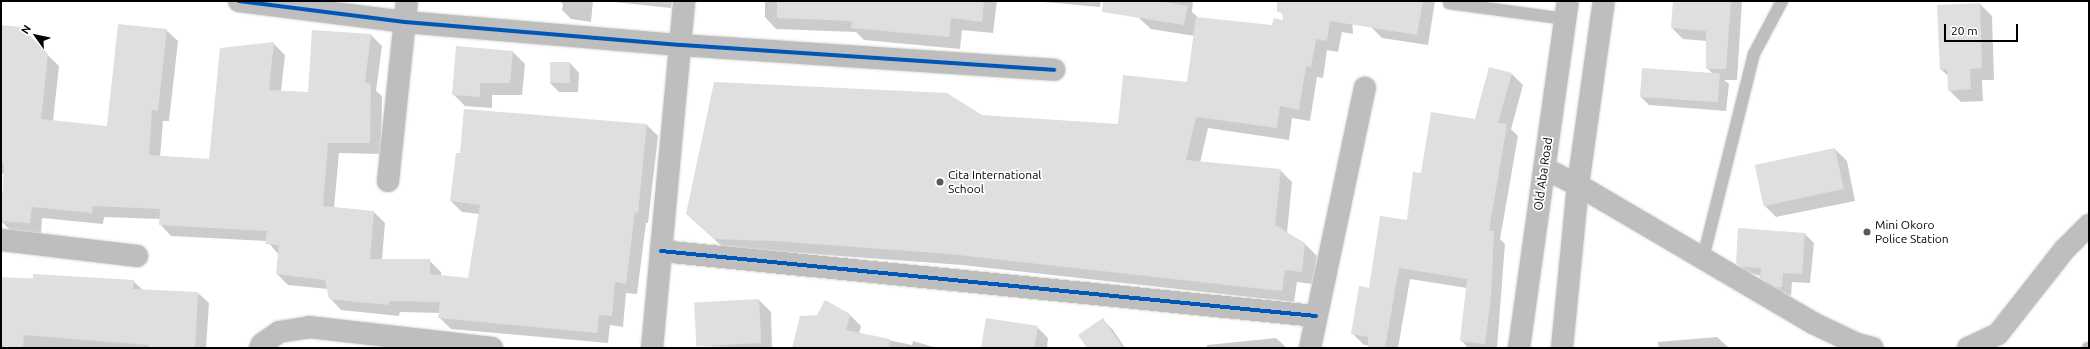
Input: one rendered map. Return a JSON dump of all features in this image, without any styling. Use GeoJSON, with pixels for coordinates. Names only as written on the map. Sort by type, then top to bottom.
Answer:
{"type":"FeatureCollection","features":[{"type":"Feature","properties":{"kind":"street"},"geometry":{"type":"LineString","coordinates":[[239,1],[406,11],[680,45],[1054,70]]}},
{"type":"Feature","properties":{"kind":"street"},"geometry":{"type":"LineString","coordinates":[[652,348],[684,1]]}},
{"type":"Feature","properties":{"kind":"street"},"geometry":{"type":"LineString","coordinates":[[1562,348],[1578,185],[1604,1]]}},
{"type":"Feature","properties":{"kind":"street","name":"Old Aba Road"},"geometry":{"type":"LineString","coordinates":[[1519,348],[1567,10]]}},
{"type":"Feature","properties":{"kind":"street"},"geometry":{"type":"LineString","coordinates":[[388,181],[406,11]]}},
{"type":"Feature","properties":{"kind":"street"},"geometry":{"type":"LineString","coordinates":[[1310,348],[1365,88]]}},
{"type":"Feature","properties":{"kind":"street"},"geometry":{"type":"LineString","coordinates":[[1544,168],[1578,185],[1813,323],[1857,344],[1873,348]]}},
{"type":"Feature","properties":{"kind":"street"},"geometry":{"type":"LineString","coordinates":[[1977,347],[1998,334],[2065,249],[2089,225]]}},
{"type":"Feature","properties":{"kind":"street"},"geometry":{"type":"LineString","coordinates":[[1,240],[137,256]]}},
{"type":"Feature","properties":{"kind":"street"},"geometry":{"type":"LineString","coordinates":[[661,251],[1316,316]]}},
{"type":"Feature","properties":{"kind":"street"},"geometry":{"type":"LineString","coordinates":[[260,348],[262,344],[279,332],[309,327],[492,348]]}},
{"type":"Feature","properties":{"kind":"lane"},"geometry":{"type":"LineString","coordinates":[[1703,258],[1754,54],[1782,1]]}},
{"type":"Feature","properties":{"kind":"lane"},"geometry":{"type":"LineString","coordinates":[[1449,4],[1497,5],[1567,10]]}},
{"type":"Feature","properties":{"kind":"building"},"geometry":{"type":"Polygon","coordinates":[[[777,1],[984,1],[982,22],[951,18],[949,37],[851,28],[852,21],[777,18],[777,1]]]}},
{"type":"Feature","properties":{"kind":"building"},"geometry":{"type":"Polygon","coordinates":[[[1103,1],[1157,1],[1188,6],[1184,25],[1102,12],[1103,1]]]}},
{"type":"Feature","properties":{"kind":"building","name":"Cita International School"},"geometry":{"type":"Polygon","coordinates":[[[1277,1],[1423,1],[1417,35],[1330,21],[1327,41],[1316,39],[1311,67],[1306,66],[1299,110],[1280,106],[1277,128],[1196,117],[1186,160],[1281,169],[1275,225],[1305,243],[1302,272],[1285,270],[1282,291],[949,254],[774,241],[714,239],[686,214],[714,82],[947,93],[982,115],[1118,124],[1123,75],[1187,82],[1196,17],[1272,25],[1274,18],[1283,20],[1282,13],[1277,12],[1277,1]]]}},
{"type":"Feature","properties":{"kind":"building"},"geometry":{"type":"Polygon","coordinates":[[[1673,1],[1731,1],[1726,69],[1706,69],[1706,31],[1671,28],[1673,1]]]}},
{"type":"Feature","properties":{"kind":"building"},"geometry":{"type":"Polygon","coordinates":[[[1980,3],[1982,68],[1970,69],[1971,89],[1948,91],[1947,69],[1940,70],[1937,5],[1980,3]]]}},
{"type":"Feature","properties":{"kind":"building"},"geometry":{"type":"Polygon","coordinates":[[[118,24],[167,29],[158,111],[152,110],[149,155],[209,159],[220,48],[274,42],[269,90],[308,92],[312,30],[371,34],[365,82],[371,84],[370,143],[328,143],[323,206],[374,211],[370,259],[430,259],[430,274],[468,278],[480,205],[450,201],[456,153],[460,153],[464,109],[647,124],[638,213],[635,212],[626,284],[615,282],[612,316],[599,315],[597,333],[438,318],[440,302],[389,301],[389,305],[329,299],[325,280],[276,274],[279,245],[265,244],[267,231],[159,225],[160,209],[93,206],[92,213],[32,207],[30,223],[1,221],[4,164],[1,164],[1,25],[21,27],[48,54],[41,119],[107,126],[118,24]]]}},
{"type":"Feature","properties":{"kind":"building"},"geometry":{"type":"Polygon","coordinates":[[[456,46],[513,51],[510,83],[480,83],[480,97],[452,95],[456,46]]]}},
{"type":"Feature","properties":{"kind":"building"},"geometry":{"type":"Polygon","coordinates":[[[550,62],[570,62],[570,83],[550,83],[550,62]]]}},
{"type":"Feature","properties":{"kind":"building"},"geometry":{"type":"Polygon","coordinates":[[[1489,67],[1512,73],[1498,123],[1507,124],[1489,231],[1494,231],[1491,297],[1485,344],[1460,341],[1467,279],[1399,268],[1385,348],[1368,348],[1368,337],[1351,334],[1359,286],[1369,288],[1380,216],[1407,220],[1413,172],[1421,173],[1431,112],[1475,119],[1489,67]]]}},
{"type":"Feature","properties":{"kind":"building"},"geometry":{"type":"Polygon","coordinates":[[[1642,68],[1720,73],[1718,102],[1640,97],[1642,68]]]}},
{"type":"Feature","properties":{"kind":"building"},"geometry":{"type":"Polygon","coordinates":[[[1835,148],[1844,189],[1764,206],[1755,165],[1835,148]]]}},
{"type":"Feature","properties":{"kind":"building"},"geometry":{"type":"Polygon","coordinates":[[[1738,228],[1805,233],[1802,274],[1783,273],[1782,287],[1776,287],[1760,278],[1761,268],[1742,267],[1736,263],[1738,228]]]}},
{"type":"Feature","properties":{"kind":"building"},"geometry":{"type":"Polygon","coordinates":[[[33,274],[134,280],[133,289],[198,292],[195,348],[149,348],[149,345],[24,335],[23,348],[1,348],[1,277],[33,279],[33,274]]]}},
{"type":"Feature","properties":{"kind":"building"},"geometry":{"type":"Polygon","coordinates":[[[759,299],[761,343],[696,346],[694,302],[759,299]]]}},
{"type":"Feature","properties":{"kind":"building"},"geometry":{"type":"Polygon","coordinates":[[[825,300],[850,314],[846,330],[890,339],[889,348],[792,348],[800,316],[817,315],[825,300]]]}},
{"type":"Feature","properties":{"kind":"building"},"geometry":{"type":"Polygon","coordinates":[[[986,318],[1038,326],[1034,348],[981,348],[986,318]]]}},
{"type":"Feature","properties":{"kind":"building"},"geometry":{"type":"Polygon","coordinates":[[[1103,318],[1123,348],[1087,348],[1078,335],[1103,318]]]}},
{"type":"Feature","properties":{"kind":"cycle path"},"geometry":{"type":"LineString","coordinates":[[239,1],[405,22],[680,45],[1054,70]]}},
{"type":"Feature","properties":{"kind":"cycle path"},"geometry":{"type":"LineString","coordinates":[[661,251],[1316,316]]}},
{"type":"Feature","properties":{"kind":"place","name":"Cita International School"},"geometry":{"type":"Point","coordinates":[940,182]}},
{"type":"Feature","properties":{"kind":"place","name":"Mini Okoro Police Station"},"geometry":{"type":"Point","coordinates":[1867,232]}}]}
